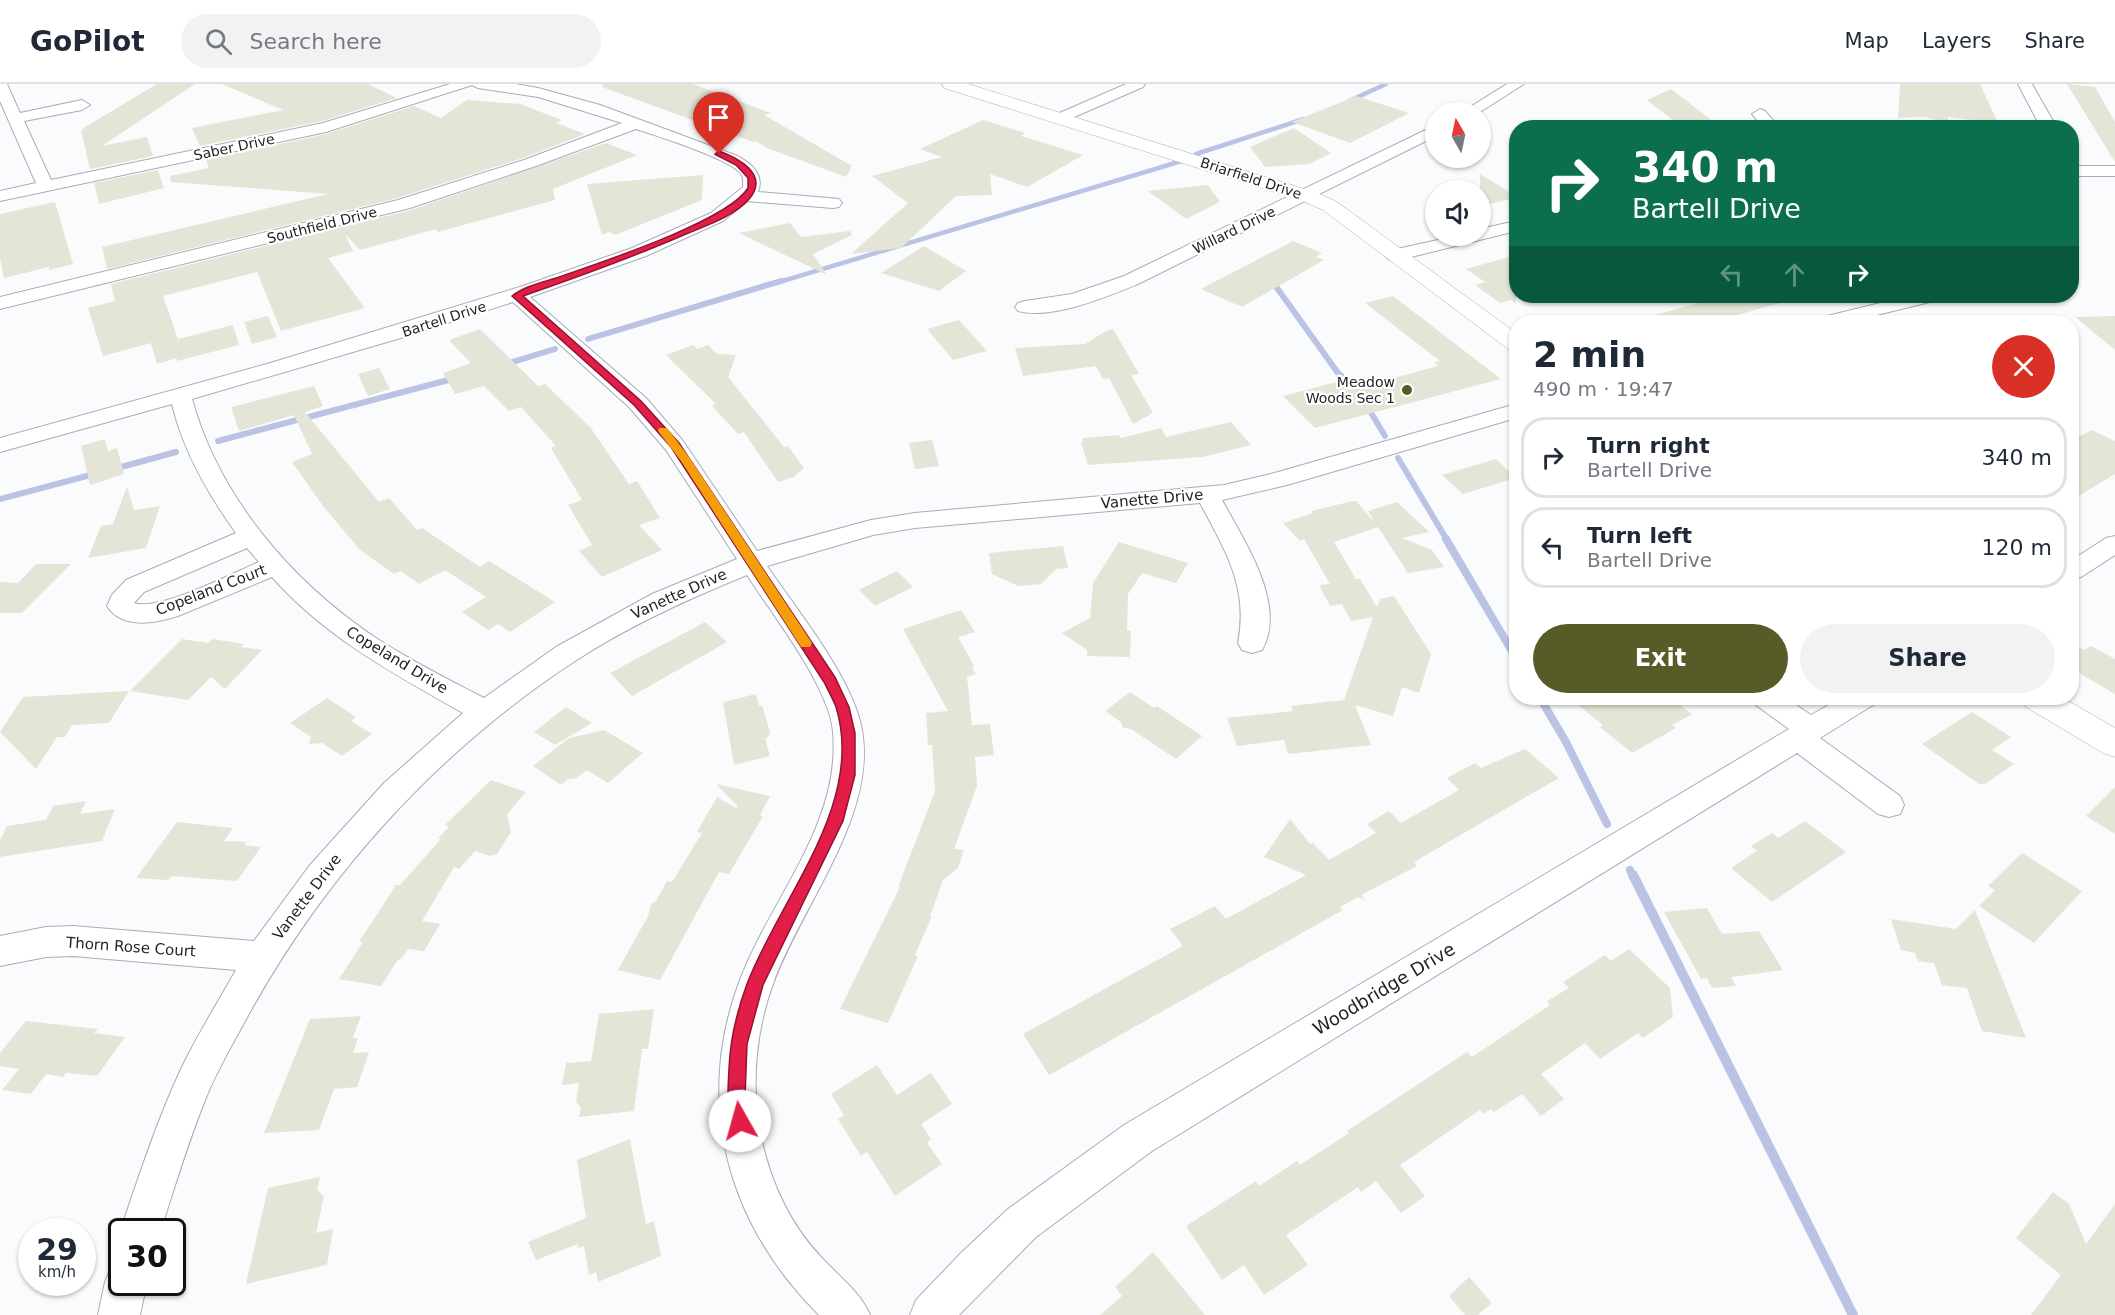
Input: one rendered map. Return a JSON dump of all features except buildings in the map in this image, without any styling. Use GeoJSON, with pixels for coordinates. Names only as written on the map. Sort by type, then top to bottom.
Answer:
{"type":"FeatureCollection","features":[{"type":"Feature","properties":{"kind":"street"},"geometry":{"type":"LineString","coordinates":[[0,84],[45,185]]}},
{"type":"Feature","properties":{"kind":"street","name":"Saber Drive"},"geometry":{"type":"LineString","coordinates":[[0,196],[326,127],[465,84]]}},
{"type":"Feature","properties":{"kind":"street"},"geometry":{"type":"LineString","coordinates":[[478,84],[500,85],[587,104],[739,163],[747,169],[752,178],[752,188],[747,196],[833,203]]}},
{"type":"Feature","properties":{"kind":"street","name":"Briarfield Drive"},"geometry":{"type":"LineString","coordinates":[[950,84],[1305,195],[1330,206],[1509,339]]}},
{"type":"Feature","properties":{"kind":"street"},"geometry":{"type":"LineString","coordinates":[[1060,118],[1138,84]]}},
{"type":"Feature","properties":{"kind":"street"},"geometry":{"type":"LineString","coordinates":[[1487,102],[1517,84]]}},
{"type":"Feature","properties":{"kind":"street"},"geometry":{"type":"LineString","coordinates":[[2025,84],[2045,120]]}},
{"type":"Feature","properties":{"kind":"street"},"geometry":{"type":"LineString","coordinates":[[16,118],[82,105]]}},
{"type":"Feature","properties":{"kind":"street"},"geometry":{"type":"LineString","coordinates":[[1760,114],[1766,120]]}},
{"type":"Feature","properties":{"kind":"street","name":"Southfield Drive"},"geometry":{"type":"LineString","coordinates":[[0,303],[404,204],[520,167],[638,123]]}},
{"type":"Feature","properties":{"kind":"street","name":"Willard Drive"},"geometry":{"type":"LineString","coordinates":[[1025,307],[1072,300],[1131,280],[1425,135]]}},
{"type":"Feature","properties":{"kind":"street"},"geometry":{"type":"LineString","coordinates":[[2082,157],[2108,171]]}},
{"type":"Feature","properties":{"kind":"street"},"geometry":{"type":"LineString","coordinates":[[2079,171],[2108,171]]}},
{"type":"Feature","properties":{"kind":"street","name":"Bartell Drive"},"geometry":{"type":"LineString","coordinates":[[0,445],[386,337],[517,296],[627,256],[689,230],[735,207],[747,196]]}},
{"type":"Feature","properties":{"kind":"street"},"geometry":{"type":"LineString","coordinates":[[1491,232],[1509,228]]}},
{"type":"Feature","properties":{"kind":"street"},"geometry":{"type":"LineString","coordinates":[[1395,255],[1433,246]]}},
{"type":"Feature","properties":{"kind":"street"},"geometry":{"type":"LineString","coordinates":[[517,296],[638,403],[685,459],[830,681],[843,707],[848,733],[847,775],[835,821],[755,984],[739,1044],[736,1098],[748,1168],[772,1222],[801,1266],[849,1315]]}},
{"type":"Feature","properties":{"kind":"street"},"geometry":{"type":"LineString","coordinates":[[1854,315],[1903,303]]}},
{"type":"Feature","properties":{"kind":"street","name":"Copeland Drive"},"geometry":{"type":"LineString","coordinates":[[180,394],[197,445],[250,537],[276,565],[317,607],[365,643],[484,711]]}},
{"type":"Feature","properties":{"kind":"street","name":"Vanette Drive"},"geometry":{"type":"LineString","coordinates":[[145,1218],[173,1133],[203,1063],[233,1005],[262,957],[314,883],[372,814],[409,777],[484,711],[556,659],[619,622],[682,590],[752,562],[868,529],[925,519],[1207,494],[1264,483],[1509,413]]}},
{"type":"Feature","properties":{"kind":"street"},"geometry":{"type":"LineString","coordinates":[[1207,494],[1254,588],[1257,610],[1252,643]]}},
{"type":"Feature","properties":{"kind":"street","name":"Copeland Court"},"geometry":{"type":"LineString","coordinates":[[250,537],[135,586],[121,601],[120,606],[136,614],[153,614],[169,610],[276,565]]}},
{"type":"Feature","properties":{"kind":"street"},"geometry":{"type":"LineString","coordinates":[[2079,567],[2115,544]]}},
{"type":"Feature","properties":{"kind":"street"},"geometry":{"type":"LineString","coordinates":[[1773,705],[1804,734],[1889,805]]}},
{"type":"Feature","properties":{"kind":"street","name":"Woodbridge Drive"},"geometry":{"type":"LineString","coordinates":[[931,1315],[958,1284],[1021,1225],[1067,1187],[1138,1138],[1852,705]]}},
{"type":"Feature","properties":{"kind":"street"},"geometry":{"type":"LineString","coordinates":[[2050,705],[2115,744]]}},
{"type":"Feature","properties":{"kind":"street","name":"Thorn Rose Court"},"geometry":{"type":"LineString","coordinates":[[0,951],[46,942],[73,941],[262,957]]}},
{"type":"Feature","properties":{"kind":"street"},"geometry":{"type":"LineString","coordinates":[[119,1315],[123,1296]]}},
{"type":"Feature","properties":{"kind":"waterway"},"geometry":{"type":"LineString","coordinates":[[1349,101],[1386,84]]}},
{"type":"Feature","properties":{"kind":"waterway"},"geometry":{"type":"LineString","coordinates":[[1196,154],[1304,119]]}},
{"type":"Feature","properties":{"kind":"waterway"},"geometry":{"type":"LineString","coordinates":[[776,283],[1185,160]]}},
{"type":"Feature","properties":{"kind":"waterway"},"geometry":{"type":"LineString","coordinates":[[588,339],[781,281]]}},
{"type":"Feature","properties":{"kind":"waterway"},"geometry":{"type":"LineString","coordinates":[[1272,281],[1338,373],[1356,388],[1385,436]]}},
{"type":"Feature","properties":{"kind":"waterway"},"geometry":{"type":"LineString","coordinates":[[503,365],[555,349]]}},
{"type":"Feature","properties":{"kind":"waterway"},"geometry":{"type":"LineString","coordinates":[[218,441],[456,378]]}},
{"type":"Feature","properties":{"kind":"waterway"},"geometry":{"type":"LineString","coordinates":[[114,469],[176,452]]}},
{"type":"Feature","properties":{"kind":"waterway"},"geometry":{"type":"LineString","coordinates":[[1398,458],[1447,540]]}},
{"type":"Feature","properties":{"kind":"waterway"},"geometry":{"type":"LineString","coordinates":[[0,499],[98,473]]}},
{"type":"Feature","properties":{"kind":"waterway"},"geometry":{"type":"LineString","coordinates":[[1446,539],[1509,646]]}},
{"type":"Feature","properties":{"kind":"waterway"},"geometry":{"type":"LineString","coordinates":[[1544,705],[1566,742],[1607,824]]}},
{"type":"Feature","properties":{"kind":"waterway"},"geometry":{"type":"LineString","coordinates":[[1630,870],[1633,877]]}},
{"type":"Feature","properties":{"kind":"waterway"},"geometry":{"type":"LineString","coordinates":[[1633,875],[1853,1315]]}},
{"type":"Feature","properties":{"kind":"slow traffic"},"geometry":{"type":"LineString","coordinates":[[663,431],[685,459],[806,643]]}},
{"type":"Feature","properties":{"kind":"place","name":"Meadow Woods Sec 1"},"geometry":{"type":"Point","coordinates":[1407,390]}},
{"type":"Feature","properties":{"kind":"route"},"geometry":{"type":"LineString","coordinates":[[719,154],[739,163],[747,169],[752,178],[752,188],[742,202],[735,207],[710,221],[627,256],[517,296],[638,403],[675,446],[830,681],[843,707],[848,733],[847,775],[835,821],[755,984],[739,1044],[736,1098],[740,1121]]}}]}
